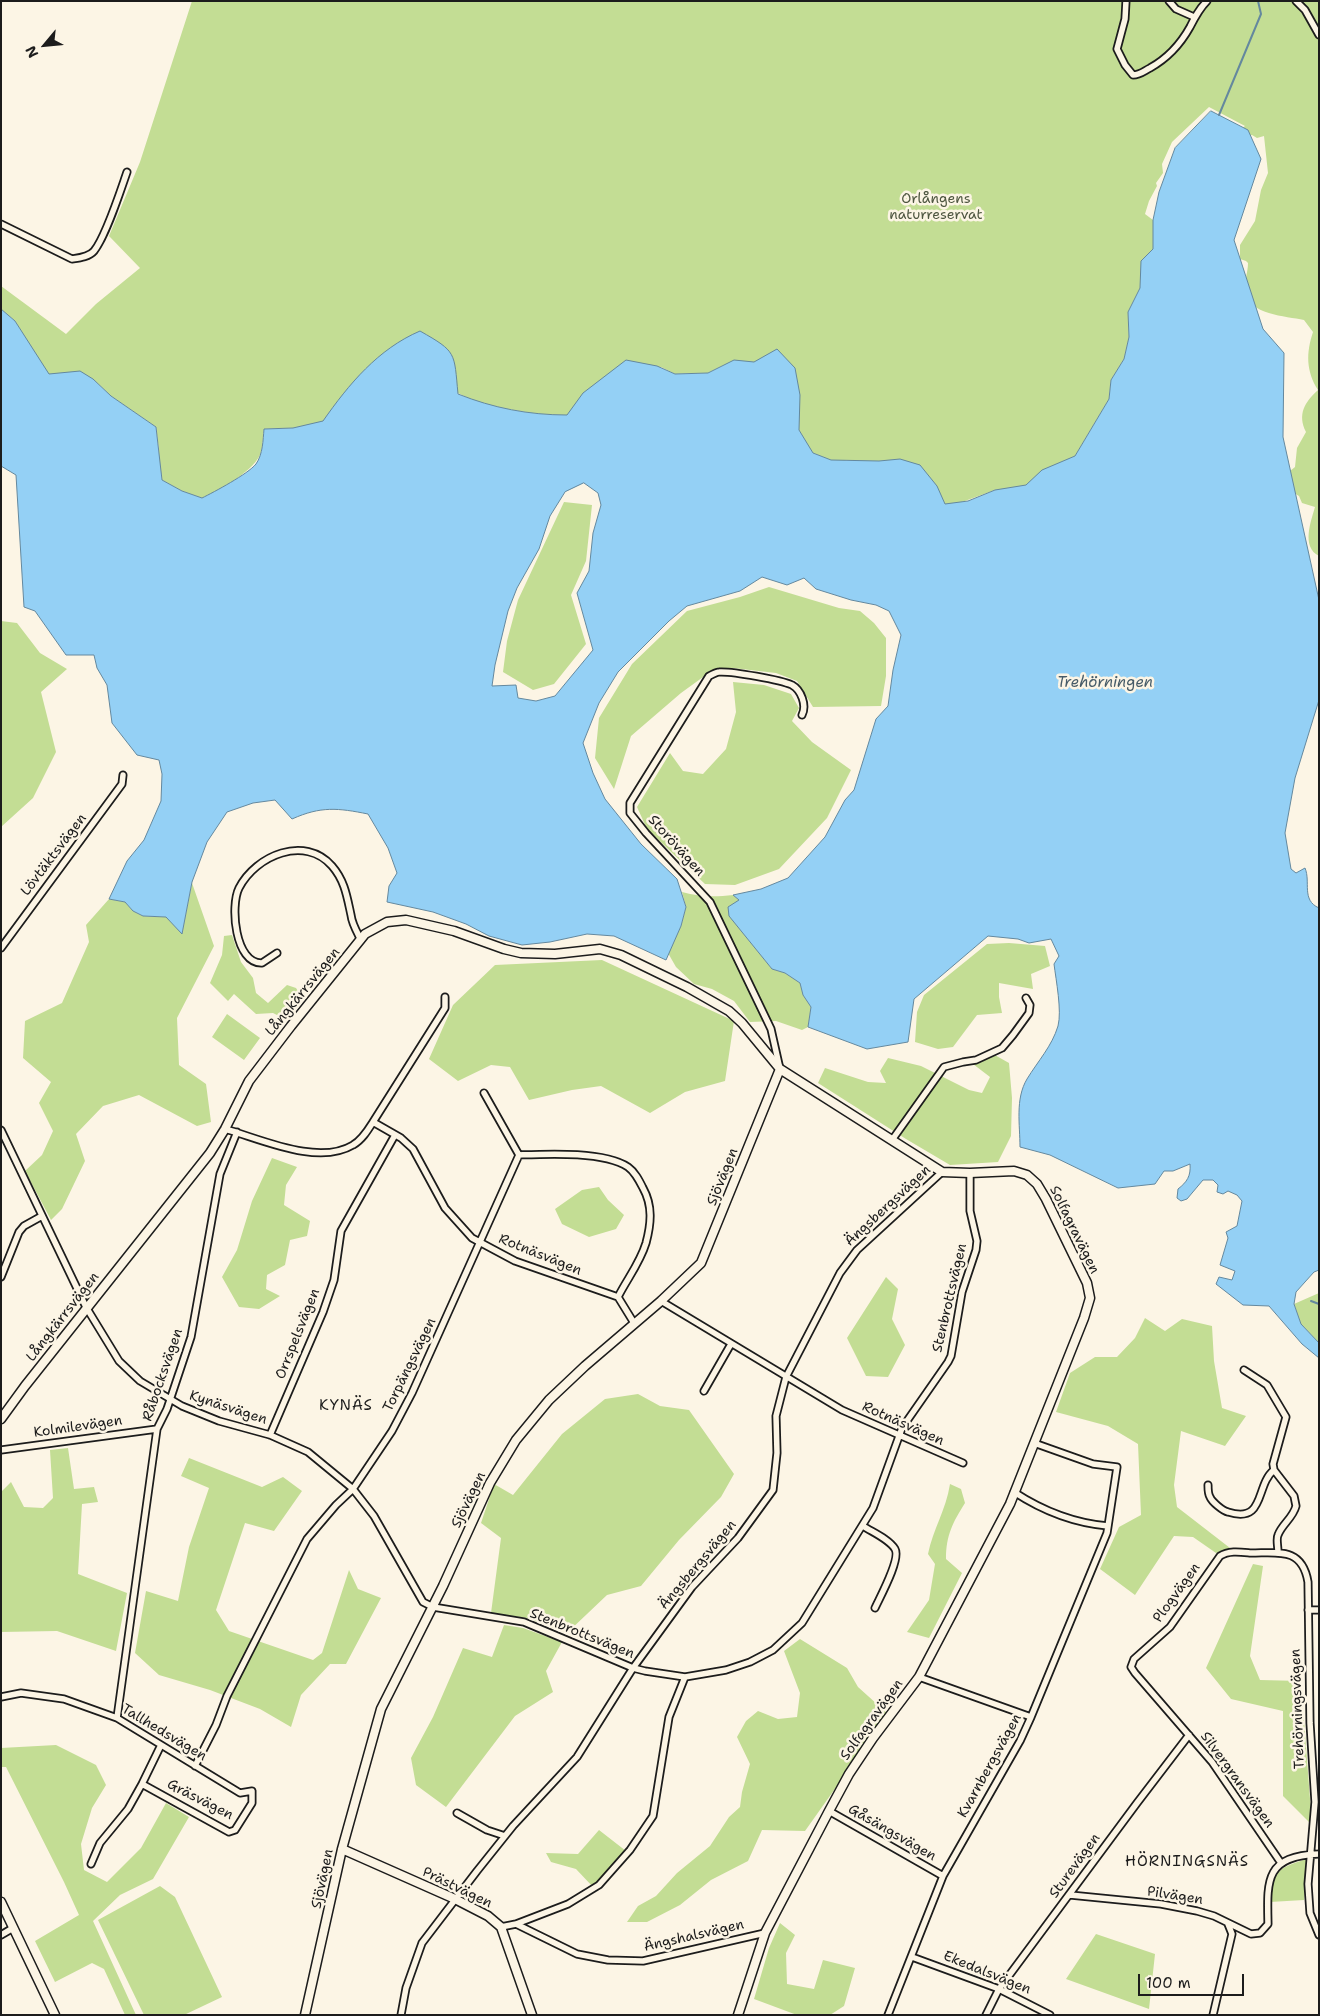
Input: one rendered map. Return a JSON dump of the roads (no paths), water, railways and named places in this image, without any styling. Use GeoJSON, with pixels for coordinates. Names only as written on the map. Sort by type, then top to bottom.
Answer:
{"type":"FeatureCollection","features":[{"type":"Feature","properties":{"kind":"street"},"geometry":{"type":"LineString","coordinates":[[1126,1],[1125,19],[1117,49],[1125,65],[1133,75],[1138,75],[1167,58],[1185,35],[1194,17],[1207,1]]}},
{"type":"Feature","properties":{"kind":"street"},"geometry":{"type":"LineString","coordinates":[[1169,1],[1176,9],[1194,17]]}},
{"type":"Feature","properties":{"kind":"street"},"geometry":{"type":"LineString","coordinates":[[1296,1],[1316,23],[1319,35]]}},
{"type":"Feature","properties":{"kind":"street"},"geometry":{"type":"LineString","coordinates":[[1,224],[72,259],[82,257],[93,252],[99,241],[127,172]]}},
{"type":"Feature","properties":{"kind":"street","name":"Storövägen"},"geometry":{"type":"LineString","coordinates":[[780,1068],[771,1029],[710,902],[646,833],[630,813],[630,803],[709,676],[718,672],[758,676],[793,686],[803,698],[804,712],[802,715]]}},
{"type":"Feature","properties":{"kind":"street","name":"Lövtäktsvägen"},"geometry":{"type":"LineString","coordinates":[[1,948],[122,784],[123,775]]}},
{"type":"Feature","properties":{"kind":"street"},"geometry":{"type":"LineString","coordinates":[[278,953],[262,963],[252,962],[245,955],[238,935],[235,900],[240,887],[252,871],[266,861],[285,852],[295,850],[315,853],[324,858],[338,874],[348,895],[353,923],[361,940]]}},
{"type":"Feature","properties":{"kind":"street","name":"Långkärrsvägen"},"geometry":{"type":"LineString","coordinates":[[1,1419],[24,1386],[210,1152],[226,1129],[250,1081],[291,1026],[365,934],[388,922],[406,920],[454,931],[504,949],[521,953],[555,954],[600,949],[621,955],[687,987],[729,1011],[742,1023],[780,1068]]}},
{"type":"Feature","properties":{"kind":"street"},"geometry":{"type":"LineString","coordinates":[[226,1129],[305,1152],[340,1151],[352,1146],[373,1122],[445,1008],[446,996]]}},
{"type":"Feature","properties":{"kind":"street"},"geometry":{"type":"LineString","coordinates":[[892,1140],[944,1067],[976,1060],[1002,1048],[1029,1013],[1030,1005],[1026,998]]}},
{"type":"Feature","properties":{"kind":"street"},"geometry":{"type":"LineString","coordinates":[[780,1068],[942,1172]]}},
{"type":"Feature","properties":{"kind":"street","name":"Sjövägen"},"geometry":{"type":"LineString","coordinates":[[305,2015],[342,1849],[382,1709],[433,1607],[490,1483],[516,1440],[549,1400],[661,1301],[703,1259],[780,1068]]}},
{"type":"Feature","properties":{"kind":"street"},"geometry":{"type":"LineString","coordinates":[[484,1092],[519,1155],[549,1154],[602,1158],[622,1164],[636,1175],[650,1205],[650,1224],[642,1255],[618,1298],[634,1323]]}},
{"type":"Feature","properties":{"kind":"street","name":"Rotnäsvägen"},"geometry":{"type":"LineString","coordinates":[[373,1122],[411,1146],[418,1156],[434,1190],[452,1217],[466,1233],[480,1243],[516,1261],[618,1298]]}},
{"type":"Feature","properties":{"kind":"street","name":"Kynäsvägen"},"geometry":{"type":"LineString","coordinates":[[1,1130],[86,1307],[119,1361],[140,1381],[170,1400],[219,1420],[270,1435],[308,1452],[353,1489],[374,1516],[423,1602],[433,1607]]}},
{"type":"Feature","properties":{"kind":"street","name":"Råbocksvägen"},"geometry":{"type":"LineString","coordinates":[[117,1718],[157,1428],[170,1400],[191,1337],[220,1174],[237,1132]]}},
{"type":"Feature","properties":{"kind":"street","name":"Orrspelsvägen"},"geometry":{"type":"LineString","coordinates":[[270,1435],[323,1312],[334,1280],[341,1231],[395,1135]]}},
{"type":"Feature","properties":{"kind":"street","name":"Torpängsvägen"},"geometry":{"type":"LineString","coordinates":[[195,1766],[216,1725],[227,1696],[307,1539],[353,1489],[392,1431],[412,1394],[519,1155]]}},
{"type":"Feature","properties":{"kind":"street","name":"Solfagravägen"},"geometry":{"type":"LineString","coordinates":[[738,2015],[765,1933],[829,1811],[849,1774],[873,1738],[919,1677],[1010,1504],[1084,1318],[1090,1298],[1088,1288],[1071,1249],[1037,1184],[1027,1175],[1014,1171],[942,1172]]}},
{"type":"Feature","properties":{"kind":"street","name":"Ängsbergsvägen"},"geometry":{"type":"LineString","coordinates":[[401,2015],[406,1988],[422,1943],[505,1836],[577,1757],[633,1668],[692,1587],[738,1538],[772,1490],[778,1453],[776,1416],[786,1377],[840,1273],[857,1250],[942,1172]]}},
{"type":"Feature","properties":{"kind":"street","name":"Stenbrottsvägen"},"geometry":{"type":"LineString","coordinates":[[433,1607],[524,1622],[633,1668],[685,1677],[726,1670],[750,1662],[773,1650],[788,1638],[802,1623],[863,1526],[873,1508],[898,1435],[951,1356],[962,1292],[977,1242],[970,1211],[970,1173]]}},
{"type":"Feature","properties":{"kind":"street"},"geometry":{"type":"LineString","coordinates":[[1,1278],[18,1232],[24,1226],[42,1216]]}},
{"type":"Feature","properties":{"kind":"street","name":"Rotnäsvägen"},"geometry":{"type":"LineString","coordinates":[[661,1301],[842,1410],[963,1463]]}},
{"type":"Feature","properties":{"kind":"street"},"geometry":{"type":"LineString","coordinates":[[704,1391],[731,1344]]}},
{"type":"Feature","properties":{"kind":"street"},"geometry":{"type":"LineString","coordinates":[[1244,1370],[1267,1386],[1286,1417],[1273,1464],[1274,1470],[1294,1496],[1296,1506],[1289,1521],[1282,1527],[1277,1536],[1278,1552]]}},
{"type":"Feature","properties":{"kind":"street","name":"Kolmilevägen"},"geometry":{"type":"LineString","coordinates":[[1,1450],[157,1428]]}},
{"type":"Feature","properties":{"kind":"street"},"geometry":{"type":"LineString","coordinates":[[1014,1492],[1033,1505],[1059,1516],[1080,1522],[1108,1526],[1117,1467],[1093,1464],[1034,1443]]}},
{"type":"Feature","properties":{"kind":"street"},"geometry":{"type":"LineString","coordinates":[[1208,1485],[1210,1498],[1226,1512],[1242,1515],[1252,1510],[1260,1501],[1266,1478],[1274,1470]]}},
{"type":"Feature","properties":{"kind":"street"},"geometry":{"type":"LineString","coordinates":[[863,1526],[892,1546],[897,1553],[896,1562],[875,1608]]}},
{"type":"Feature","properties":{"kind":"street","name":"Kvarnbergsvägen"},"geometry":{"type":"LineString","coordinates":[[888,2015],[943,1876],[1020,1741],[1031,1717],[1108,1526]]}},
{"type":"Feature","properties":{"kind":"street","name":"Trehörningsvägen"},"geometry":{"type":"LineString","coordinates":[[1223,1554],[1278,1552],[1298,1560],[1306,1571],[1310,1716],[1315,1802],[1308,1884],[1310,1913],[1319,1935]]}},
{"type":"Feature","properties":{"kind":"street","name":"Plogvägen"},"geometry":{"type":"LineString","coordinates":[[1131,1667],[1134,1660],[1170,1627],[1214,1563],[1223,1554]]}},
{"type":"Feature","properties":{"kind":"street"},"geometry":{"type":"LineString","coordinates":[[1308,1610],[1319,1610]]}},
{"type":"Feature","properties":{"kind":"street","name":"Silvergransvägen"},"geometry":{"type":"LineString","coordinates":[[1131,1667],[1134,1673],[1212,1762],[1281,1863]]}},
{"type":"Feature","properties":{"kind":"street"},"geometry":{"type":"LineString","coordinates":[[501,1927],[516,1924],[568,1904],[600,1885],[630,1850],[653,1816],[669,1717],[685,1677]]}},
{"type":"Feature","properties":{"kind":"street"},"geometry":{"type":"LineString","coordinates":[[919,1677],[1031,1717]]}},
{"type":"Feature","properties":{"kind":"street","name":"Tallhedsvägen"},"geometry":{"type":"LineString","coordinates":[[1,1697],[21,1693],[64,1699],[117,1718],[240,1793],[252,1791]]}},
{"type":"Feature","properties":{"kind":"street","name":"Sturevägen"},"geometry":{"type":"LineString","coordinates":[[986,2015],[998,1989],[1189,1735]]}},
{"type":"Feature","properties":{"kind":"street"},"geometry":{"type":"LineString","coordinates":[[91,1864],[100,1843],[128,1809],[161,1745]]}},
{"type":"Feature","properties":{"kind":"street","name":"Gräsvägen"},"geometry":{"type":"LineString","coordinates":[[142,1784],[230,1832],[235,1830],[252,1803],[252,1791]]}},
{"type":"Feature","properties":{"kind":"street","name":"Gåsängsvägen"},"geometry":{"type":"LineString","coordinates":[[829,1811],[943,1876]]}},
{"type":"Feature","properties":{"kind":"street"},"geometry":{"type":"LineString","coordinates":[[457,1814],[487,1830],[505,1836]]}},
{"type":"Feature","properties":{"kind":"street","name":"Prästvägen"},"geometry":{"type":"LineString","coordinates":[[342,1849],[455,1899],[488,1916],[501,1927],[532,2015]]}},
{"type":"Feature","properties":{"kind":"street"},"geometry":{"type":"LineString","coordinates":[[1281,1863],[1306,1854],[1319,1854]]}},
{"type":"Feature","properties":{"kind":"street","name":"Pilvägen"},"geometry":{"type":"LineString","coordinates":[[1070,1895],[1183,1908],[1214,1916],[1251,1934],[1260,1933],[1268,1924],[1267,1888],[1271,1876],[1281,1863]]}},
{"type":"Feature","properties":{"kind":"street"},"geometry":{"type":"LineString","coordinates":[[1,1902],[56,2015]]}},
{"type":"Feature","properties":{"kind":"street","name":"Ängshalsvägen"},"geometry":{"type":"LineString","coordinates":[[516,1924],[577,1954],[608,1960],[643,1961],[765,1933]]}},
{"type":"Feature","properties":{"kind":"street"},"geometry":{"type":"LineString","coordinates":[[1213,2015],[1232,1934],[1228,1924]]}},
{"type":"Feature","properties":{"kind":"street"},"geometry":{"type":"LineString","coordinates":[[1,1935],[13,1928]]}},
{"type":"Feature","properties":{"kind":"street","name":"Ekedalsvägen"},"geometry":{"type":"LineString","coordinates":[[912,1957],[998,1989],[1050,2015]]}},
{"type":"Feature","properties":{"kind":"water","name":"Trehörningen"},"geometry":{"type":"Polygon","coordinates":[[[1211,111],[1248,130],[1261,159],[1234,240],[1263,329],[1284,353],[1283,437],[1319,600],[1319,700],[1295,778],[1285,833],[1291,869],[1296,873],[1305,868],[1308,896],[1313,905],[1319,908],[1319,1270],[1314,1272],[1296,1292],[1294,1304],[1301,1324],[1319,1343],[1319,1358],[1302,1344],[1269,1306],[1243,1305],[1216,1284],[1219,1277],[1232,1280],[1235,1271],[1220,1265],[1228,1238],[1226,1232],[1237,1226],[1242,1201],[1237,1195],[1228,1191],[1223,1194],[1217,1192],[1218,1185],[1213,1180],[1203,1180],[1187,1199],[1181,1201],[1177,1198],[1178,1189],[1188,1178],[1190,1164],[1173,1171],[1164,1171],[1155,1184],[1118,1188],[1050,1155],[1020,1147],[1019,1112],[1023,1087],[1052,1040],[1059,1020],[1054,964],[1059,956],[1051,939],[1029,943],[1018,939],[988,936],[914,999],[908,1042],[867,1049],[808,1027],[811,1007],[803,995],[800,983],[785,973],[772,969],[729,916],[728,907],[739,900],[733,895],[761,889],[788,878],[825,837],[845,800],[854,790],[876,719],[888,706],[893,670],[901,635],[889,611],[876,605],[851,600],[816,589],[804,578],[787,585],[762,577],[740,591],[687,606],[669,621],[618,672],[599,703],[583,743],[593,773],[605,799],[641,844],[677,879],[686,907],[681,926],[666,960],[614,936],[587,934],[550,942],[522,945],[489,936],[466,924],[433,912],[387,902],[389,886],[397,873],[388,848],[368,814],[330,809],[312,812],[292,819],[275,800],[253,803],[227,812],[207,842],[192,882],[182,934],[166,917],[143,916],[133,911],[125,902],[109,899],[127,861],[144,840],[161,801],[162,774],[159,760],[137,755],[112,723],[107,685],[97,668],[94,655],[66,655],[35,611],[24,607],[16,475],[1,466],[1,309],[15,321],[49,374],[80,371],[93,379],[111,396],[156,427],[162,480],[182,491],[202,498],[239,478],[256,464],[261,451],[264,429],[293,428],[323,421],[343,394],[366,369],[391,347],[420,331],[441,344],[451,355],[456,369],[458,394],[511,410],[553,415],[567,415],[583,393],[626,360],[657,366],[675,374],[708,373],[734,360],[754,362],[777,349],[795,368],[800,395],[799,430],[813,453],[831,460],[879,461],[900,459],[920,465],[937,486],[945,504],[968,501],[995,490],[1026,485],[1042,470],[1075,456],[1109,399],[1111,380],[1124,359],[1129,337],[1128,312],[1140,288],[1141,261],[1153,249],[1153,220],[1159,192],[1175,148],[1211,111]],[[584,483],[565,492],[550,516],[539,549],[517,588],[508,611],[492,686],[516,685],[518,698],[536,701],[555,696],[593,650],[577,593],[589,571],[593,533],[601,505],[598,493],[584,483]]]}},
{"type":"Feature","properties":{"kind":"waterway"},"geometry":{"type":"LineString","coordinates":[[1219,115],[1261,14],[1258,1]]}},
{"type":"Feature","properties":{"kind":"waterway"},"geometry":{"type":"LineString","coordinates":[[1311,1301],[1319,1304]]}},
{"type":"Feature","properties":{"kind":"district","name":"KYNÄS"},"geometry":{"type":"Point","coordinates":[346,1406]}},
{"type":"Feature","properties":{"kind":"district","name":"HÖRNINGSNÄS"},"geometry":{"type":"Point","coordinates":[1187,1862]}},
{"type":"Feature","properties":{"kind":"park label","name":"Orlångens naturreservat"},"geometry":{"type":"Point","coordinates":[936,207]}}]}
